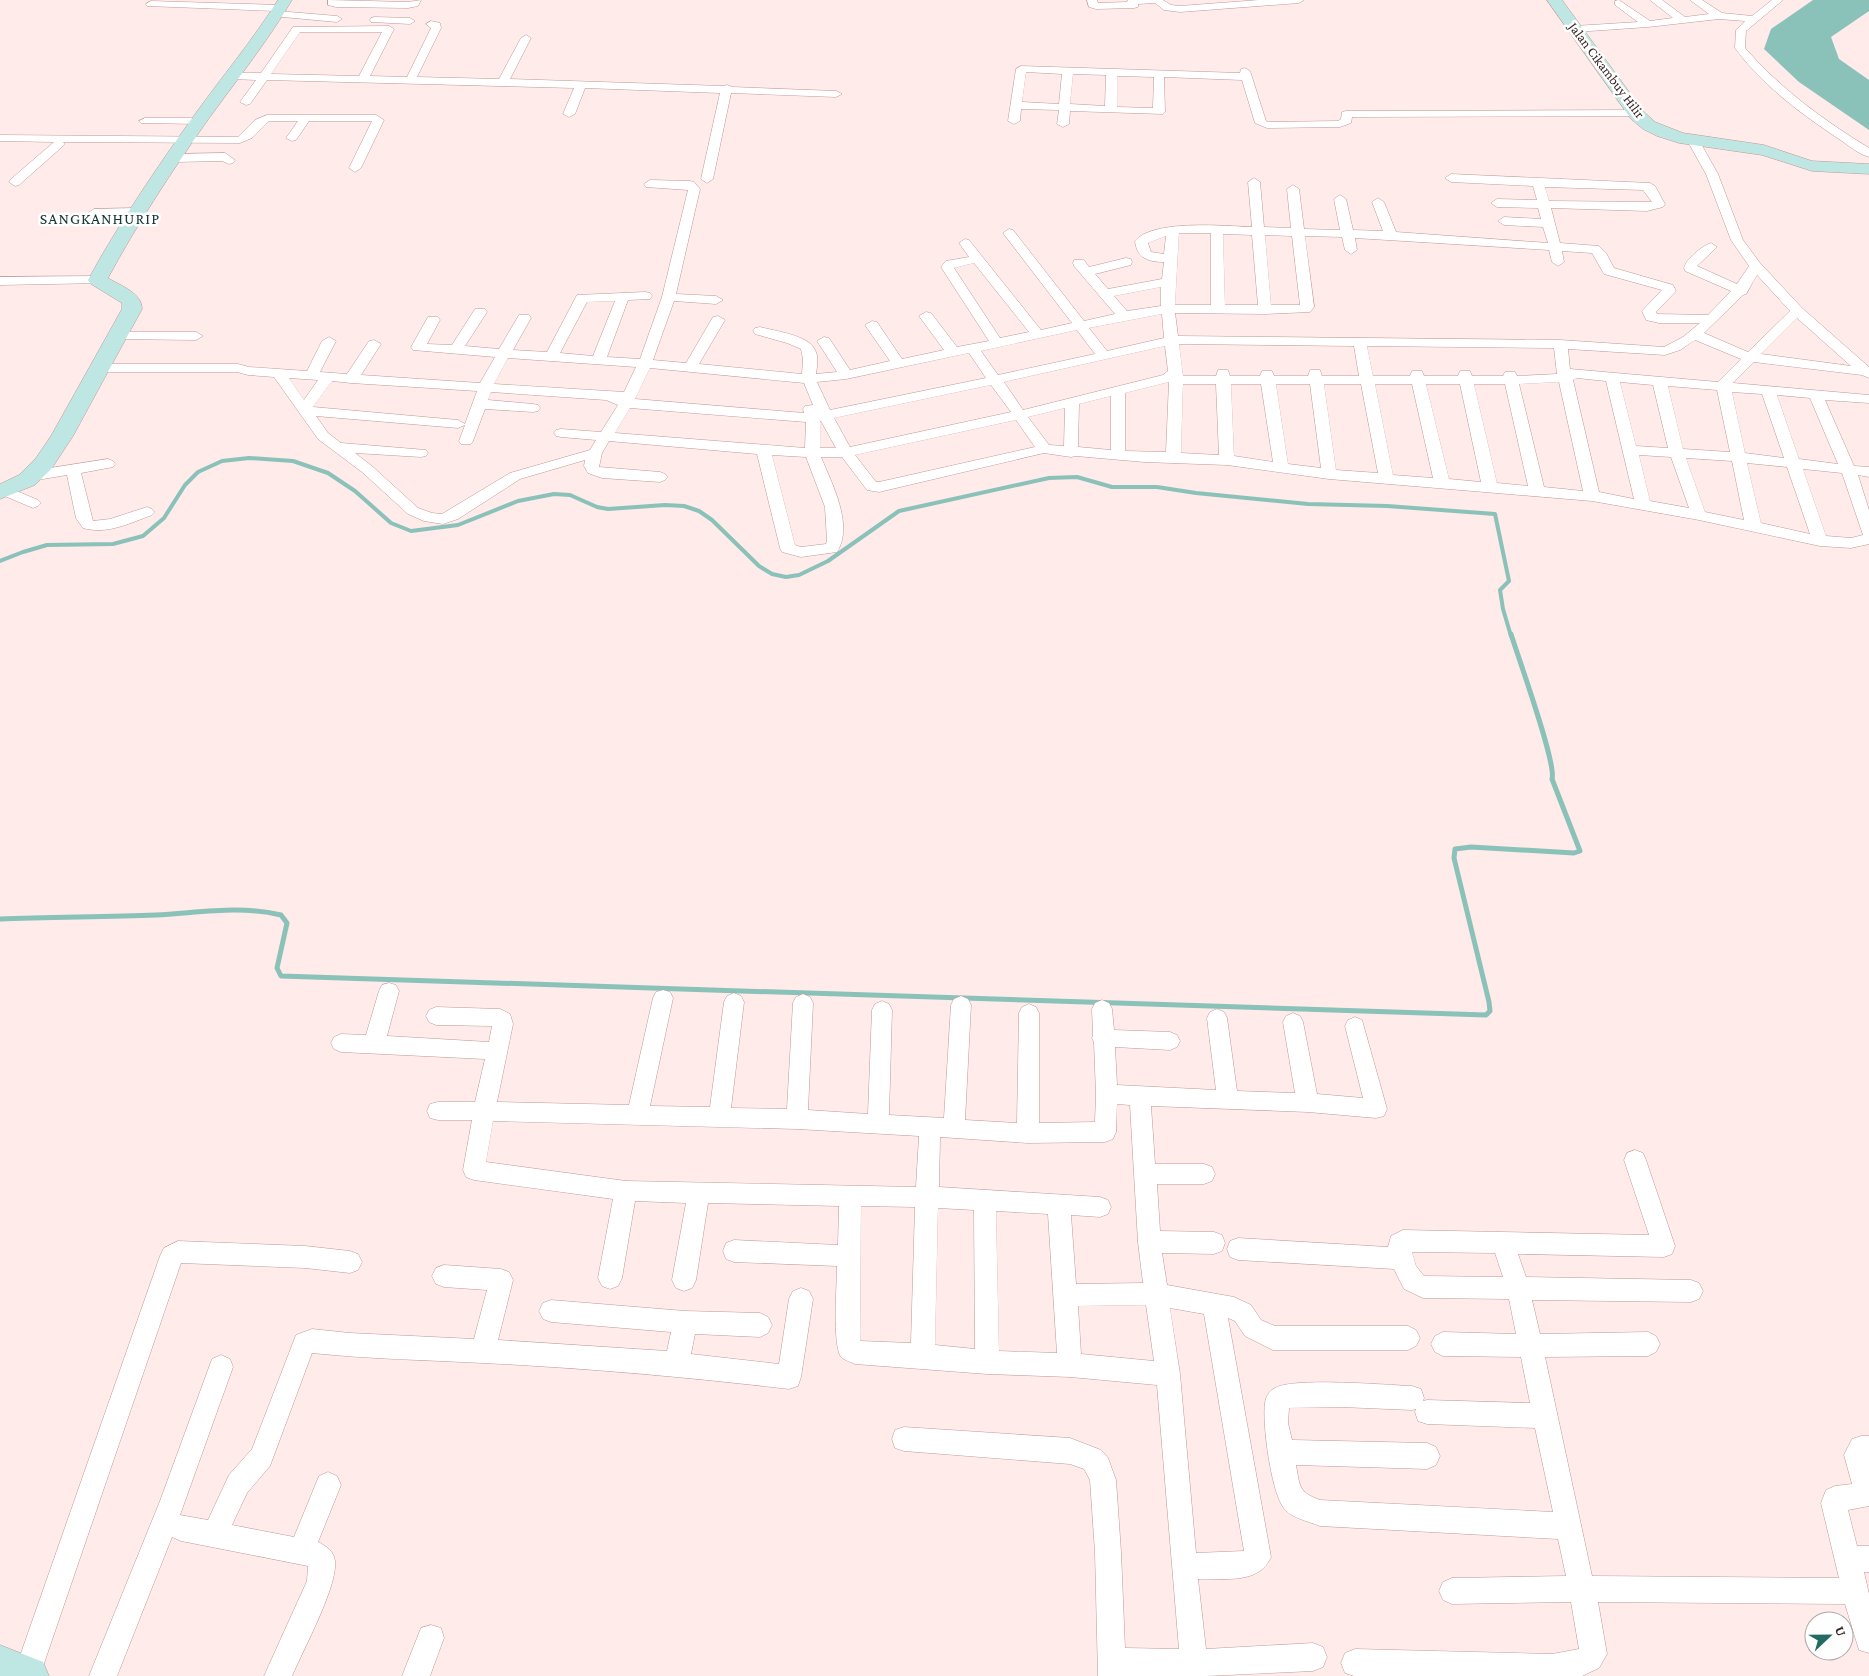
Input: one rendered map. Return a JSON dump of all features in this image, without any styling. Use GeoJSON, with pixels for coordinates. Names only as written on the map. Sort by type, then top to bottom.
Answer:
{"type":"FeatureCollection","features":[{"type":"Feature","properties":{"kind":"street"},"geometry":{"type":"LineString","coordinates":[[333,0],[332,3],[336,4],[408,5],[414,4],[416,0]]}},
{"type":"Feature","properties":{"kind":"street"},"geometry":{"type":"LineString","coordinates":[[1092,0],[1093,5],[1096,6],[1134,6],[1132,1],[1154,0]]}},
{"type":"Feature","properties":{"kind":"street"},"geometry":{"type":"LineString","coordinates":[[1158,0],[1162,5],[1172,9],[1211,3],[1299,0]]}},
{"type":"Feature","properties":{"kind":"street","name":"Jalan Cikambuy Hilir"},"geometry":{"type":"LineString","coordinates":[[1554,0],[1640,118],[1657,128],[1700,143],[1749,147],[1818,167],[1869,169]]}},
{"type":"Feature","properties":{"kind":"street"},"geometry":{"type":"LineString","coordinates":[[1655,0],[1683,20]]}},
{"type":"Feature","properties":{"kind":"street"},"geometry":{"type":"LineString","coordinates":[[1695,0],[1718,16]]}},
{"type":"Feature","properties":{"kind":"street"},"geometry":{"type":"LineString","coordinates":[[1756,1],[1774,3]]}},
{"type":"Feature","properties":{"kind":"street"},"geometry":{"type":"LineString","coordinates":[[1619,3],[1648,24]]}},
{"type":"Feature","properties":{"kind":"street"},"geometry":{"type":"LineString","coordinates":[[1774,3],[1741,30],[1740,44],[1744,52],[1804,111],[1869,152]]}},
{"type":"Feature","properties":{"kind":"street"},"geometry":{"type":"LineString","coordinates":[[151,4],[280,7],[312,16],[348,20],[410,21]]}},
{"type":"Feature","properties":{"kind":"street"},"geometry":{"type":"LineString","coordinates":[[98,280],[117,244],[199,121],[233,76],[280,7]]}},
{"type":"Feature","properties":{"kind":"street"},"geometry":{"type":"LineString","coordinates":[[1575,29],[1648,24],[1718,16],[1754,19]]}},
{"type":"Feature","properties":{"kind":"street"},"geometry":{"type":"LineString","coordinates":[[410,81],[436,28],[436,25],[432,24]]}},
{"type":"Feature","properties":{"kind":"street"},"geometry":{"type":"LineString","coordinates":[[246,102],[261,76],[296,30],[390,29],[362,80]]}},
{"type":"Feature","properties":{"kind":"street"},"geometry":{"type":"LineString","coordinates":[[503,83],[526,38]]}},
{"type":"Feature","properties":{"kind":"street"},"geometry":{"type":"LineString","coordinates":[[434,81],[440,69]]}},
{"type":"Feature","properties":{"kind":"street"},"geometry":{"type":"LineString","coordinates":[[1014,121],[1021,69],[1159,74],[1246,74],[1261,123],[1267,125],[1340,124],[1347,121],[1346,114],[1636,113]]}},
{"type":"Feature","properties":{"kind":"street"},"geometry":{"type":"LineString","coordinates":[[480,82],[487,71]]}},
{"type":"Feature","properties":{"kind":"street"},"geometry":{"type":"LineString","coordinates":[[1063,124],[1068,71]]}},
{"type":"Feature","properties":{"kind":"street"},"geometry":{"type":"LineString","coordinates":[[1111,110],[1112,72]]}},
{"type":"Feature","properties":{"kind":"street"},"geometry":{"type":"LineString","coordinates":[[1016,105],[1159,112],[1159,74]]}},
{"type":"Feature","properties":{"kind":"street"},"geometry":{"type":"LineString","coordinates":[[233,76],[727,88],[836,94]]}},
{"type":"Feature","properties":{"kind":"street"},"geometry":{"type":"LineString","coordinates":[[569,114],[582,84]]}},
{"type":"Feature","properties":{"kind":"street"},"geometry":{"type":"LineString","coordinates":[[707,179],[727,88]]}},
{"type":"Feature","properties":{"kind":"street"},"geometry":{"type":"LineString","coordinates":[[0,138],[60,142],[243,139],[263,118],[378,119],[355,168]]}},
{"type":"Feature","properties":{"kind":"street"},"geometry":{"type":"LineString","coordinates":[[292,138],[305,118]]}},
{"type":"Feature","properties":{"kind":"street"},"geometry":{"type":"LineString","coordinates":[[145,121],[199,121]]}},
{"type":"Feature","properties":{"kind":"street"},"geometry":{"type":"LineString","coordinates":[[15,182],[60,142]]}},
{"type":"Feature","properties":{"kind":"street"},"geometry":{"type":"LineString","coordinates":[[1700,143],[1737,240],[1755,266],[1797,310],[1869,373]]}},
{"type":"Feature","properties":{"kind":"street"},"geometry":{"type":"LineString","coordinates":[[175,158],[224,157],[229,160]]}},
{"type":"Feature","properties":{"kind":"street"},"geometry":{"type":"LineString","coordinates":[[1451,178],[1646,186],[1651,189],[1659,204],[1647,207],[1496,203]]}},
{"type":"Feature","properties":{"kind":"street"},"geometry":{"type":"LineString","coordinates":[[1254,182],[1265,310]]}},
{"type":"Feature","properties":{"kind":"street"},"geometry":{"type":"LineString","coordinates":[[1538,183],[1558,262]]}},
{"type":"Feature","properties":{"kind":"street"},"geometry":{"type":"LineString","coordinates":[[650,184],[686,184],[694,187],[669,297],[645,364],[628,398],[595,454],[592,469],[598,472],[660,476]]}},
{"type":"Feature","properties":{"kind":"street"},"geometry":{"type":"LineString","coordinates":[[433,320],[418,347],[645,364],[809,379],[846,375],[1080,325],[1168,309],[1301,309],[1307,307],[1293,189]]}},
{"type":"Feature","properties":{"kind":"street"},"geometry":{"type":"LineString","coordinates":[[1340,199],[1351,250]]}},
{"type":"Feature","properties":{"kind":"street"},"geometry":{"type":"LineString","coordinates":[[1378,202],[1391,235]]}},
{"type":"Feature","properties":{"kind":"street"},"geometry":{"type":"LineString","coordinates":[[94,213],[139,212]]}},
{"type":"Feature","properties":{"kind":"street"},"geometry":{"type":"LineString","coordinates":[[1504,221],[1548,223]]}},
{"type":"Feature","properties":{"kind":"street"},"geometry":{"type":"LineString","coordinates":[[1217,229],[1218,309]]}},
{"type":"Feature","properties":{"kind":"street"},"geometry":{"type":"LineString","coordinates":[[1170,258],[1148,257],[1142,249],[1141,241],[1150,236],[1173,230],[1217,229],[1391,235],[1595,249],[1600,252],[1605,266],[1609,270],[1668,288],[1669,291],[1650,312],[1652,317],[1659,319],[1712,319]]}},
{"type":"Feature","properties":{"kind":"street"},"geometry":{"type":"LineString","coordinates":[[1173,230],[1168,282],[1168,309],[1172,340],[1173,457]]}},
{"type":"Feature","properties":{"kind":"street"},"geometry":{"type":"LineString","coordinates":[[1010,233],[1104,356]]}},
{"type":"Feature","properties":{"kind":"street"},"geometry":{"type":"LineString","coordinates":[[965,243],[1037,334]]}},
{"type":"Feature","properties":{"kind":"street"},"geometry":{"type":"LineString","coordinates":[[1711,247],[1691,264],[1690,268],[1741,291]]}},
{"type":"Feature","properties":{"kind":"street"},"geometry":{"type":"LineString","coordinates":[[977,259],[951,264],[947,267],[997,343]]}},
{"type":"Feature","properties":{"kind":"street"},"geometry":{"type":"LineString","coordinates":[[1083,267],[1126,262]]}},
{"type":"Feature","properties":{"kind":"street"},"geometry":{"type":"LineString","coordinates":[[99,370],[279,372],[351,379],[608,396],[822,413],[994,380],[1172,340],[1560,344],[1665,352],[1678,348],[1712,319],[1741,291],[1753,274],[1755,266]]}},
{"type":"Feature","properties":{"kind":"street"},"geometry":{"type":"LineString","coordinates":[[1083,267],[1124,316]]}},
{"type":"Feature","properties":{"kind":"street"},"geometry":{"type":"LineString","coordinates":[[0,281],[98,280],[132,302],[132,309],[99,370],[62,436],[44,463],[31,476],[2,492]]}},
{"type":"Feature","properties":{"kind":"street"},"geometry":{"type":"LineString","coordinates":[[1105,294],[1168,282]]}},
{"type":"Feature","properties":{"kind":"street"},"geometry":{"type":"LineString","coordinates":[[551,357],[580,300],[645,296]]}},
{"type":"Feature","properties":{"kind":"street"},"geometry":{"type":"LineString","coordinates":[[598,361],[623,297]]}},
{"type":"Feature","properties":{"kind":"street"},"geometry":{"type":"LineString","coordinates":[[669,297],[716,300]]}},
{"type":"Feature","properties":{"kind":"street"},"geometry":{"type":"LineString","coordinates":[[1723,385],[1797,310]]}},
{"type":"Feature","properties":{"kind":"street"},"geometry":{"type":"LineString","coordinates":[[456,350],[480,312]]}},
{"type":"Feature","properties":{"kind":"street"},"geometry":{"type":"LineString","coordinates":[[926,316],[953,352]]}},
{"type":"Feature","properties":{"kind":"street"},"geometry":{"type":"LineString","coordinates":[[466,441],[488,381],[524,318]]}},
{"type":"Feature","properties":{"kind":"street"},"geometry":{"type":"LineString","coordinates":[[690,368],[718,320]]}},
{"type":"Feature","properties":{"kind":"street"},"geometry":{"type":"LineString","coordinates":[[872,325],[899,364]]}},
{"type":"Feature","properties":{"kind":"street"},"geometry":{"type":"LineString","coordinates":[[760,331],[805,345],[810,354],[809,379],[822,413],[870,485],[879,487],[1044,449],[1118,455],[1227,460],[1329,474],[1592,496],[1699,515],[1820,541],[1850,543],[1869,539]]}},
{"type":"Feature","properties":{"kind":"street"},"geometry":{"type":"LineString","coordinates":[[1693,334],[1749,357],[1869,373]]}},
{"type":"Feature","properties":{"kind":"street"},"geometry":{"type":"LineString","coordinates":[[116,336],[196,336]]}},
{"type":"Feature","properties":{"kind":"street"},"geometry":{"type":"LineString","coordinates":[[312,376],[329,341]]}},
{"type":"Feature","properties":{"kind":"street"},"geometry":{"type":"LineString","coordinates":[[824,341],[846,375]]}},
{"type":"Feature","properties":{"kind":"street"},"geometry":{"type":"LineString","coordinates":[[1360,342],[1368,374],[1366,379],[1386,478]]}},
{"type":"Feature","properties":{"kind":"street"},"geometry":{"type":"LineString","coordinates":[[351,379],[374,344]]}},
{"type":"Feature","properties":{"kind":"street"},"geometry":{"type":"LineString","coordinates":[[1560,344],[1592,496]]}},
{"type":"Feature","properties":{"kind":"street"},"geometry":{"type":"LineString","coordinates":[[972,348],[1044,449]]}},
{"type":"Feature","properties":{"kind":"street"},"geometry":{"type":"LineString","coordinates":[[279,372],[289,390],[323,436],[340,447],[413,511],[423,516],[436,519],[453,516],[490,490],[515,476],[549,465],[595,454]]}},
{"type":"Feature","properties":{"kind":"street"},"geometry":{"type":"LineString","coordinates":[[561,433],[763,450],[812,453],[848,452],[1019,415],[1173,377],[1314,376],[1366,379],[1417,377],[1510,378],[1567,375],[1612,376],[1869,399]]}},
{"type":"Feature","properties":{"kind":"street"},"geometry":{"type":"LineString","coordinates":[[1223,376],[1227,460]]}},
{"type":"Feature","properties":{"kind":"street"},"geometry":{"type":"LineString","coordinates":[[1267,376],[1281,467]]}},
{"type":"Feature","properties":{"kind":"street"},"geometry":{"type":"LineString","coordinates":[[1314,376],[1329,474]]}},
{"type":"Feature","properties":{"kind":"street"},"geometry":{"type":"LineString","coordinates":[[1612,376],[1643,504]]}},
{"type":"Feature","properties":{"kind":"street"},"geometry":{"type":"LineString","coordinates":[[305,410],[328,377]]}},
{"type":"Feature","properties":{"kind":"street"},"geometry":{"type":"LineString","coordinates":[[1417,377],[1442,484]]}},
{"type":"Feature","properties":{"kind":"street"},"geometry":{"type":"LineString","coordinates":[[1466,377],[1490,487]]}},
{"type":"Feature","properties":{"kind":"street"},"geometry":{"type":"LineString","coordinates":[[1510,378],[1537,491]]}},
{"type":"Feature","properties":{"kind":"street"},"geometry":{"type":"LineString","coordinates":[[1659,380],[1678,453],[1699,515]]}},
{"type":"Feature","properties":{"kind":"street"},"geometry":{"type":"LineString","coordinates":[[1723,385],[1754,528]]}},
{"type":"Feature","properties":{"kind":"street"},"geometry":{"type":"LineString","coordinates":[[1768,390],[1820,541]]}},
{"type":"Feature","properties":{"kind":"street"},"geometry":{"type":"LineString","coordinates":[[1118,392],[1118,455]]}},
{"type":"Feature","properties":{"kind":"street"},"geometry":{"type":"LineString","coordinates":[[1816,395],[1848,470],[1869,533]]}},
{"type":"Feature","properties":{"kind":"street"},"geometry":{"type":"LineString","coordinates":[[1071,452],[1072,402]]}},
{"type":"Feature","properties":{"kind":"street"},"geometry":{"type":"LineString","coordinates":[[481,404],[533,408]]}},
{"type":"Feature","properties":{"kind":"street"},"geometry":{"type":"LineString","coordinates":[[305,410],[458,424]]}},
{"type":"Feature","properties":{"kind":"street"},"geometry":{"type":"LineString","coordinates":[[763,450],[785,545],[797,552],[827,549],[835,544],[833,507],[812,453],[822,413]]}},
{"type":"Feature","properties":{"kind":"street"},"geometry":{"type":"LineString","coordinates":[[340,447],[421,453]]}},
{"type":"Feature","properties":{"kind":"street"},"geometry":{"type":"LineString","coordinates":[[1630,450],[1794,463],[1869,472]]}},
{"type":"Feature","properties":{"kind":"street"},"geometry":{"type":"LineString","coordinates":[[31,476],[108,464]]}},
{"type":"Feature","properties":{"kind":"street"},"geometry":{"type":"LineString","coordinates":[[73,470],[84,518],[88,524],[98,526],[147,512]]}},
{"type":"Feature","properties":{"kind":"street"},"geometry":{"type":"LineString","coordinates":[[2,492],[33,503]]}},
{"type":"Feature","properties":{"kind":"street"},"geometry":{"type":"LineString","coordinates":[[374,1044],[389,991]]}},
{"type":"Feature","properties":{"kind":"street"},"geometry":{"type":"LineString","coordinates":[[637,1116],[663,998]]}},
{"type":"Feature","properties":{"kind":"street"},"geometry":{"type":"LineString","coordinates":[[719,1117],[734,1002]]}},
{"type":"Feature","properties":{"kind":"street"},"geometry":{"type":"LineString","coordinates":[[797,1119],[803,1002]]}},
{"type":"Feature","properties":{"kind":"street"},"geometry":{"type":"LineString","coordinates":[[954,1128],[961,1005]]}},
{"type":"Feature","properties":{"kind":"street"},"geometry":{"type":"LineString","coordinates":[[438,1111],[797,1119],[1028,1133],[1103,1133],[1107,1127],[1107,1094],[1102,1038],[1102,1009]]}},
{"type":"Feature","properties":{"kind":"street"},"geometry":{"type":"LineString","coordinates":[[878,1125],[882,1010]]}},
{"type":"Feature","properties":{"kind":"street"},"geometry":{"type":"LineString","coordinates":[[1028,1133],[1029,1013]]}},
{"type":"Feature","properties":{"kind":"street"},"geometry":{"type":"LineString","coordinates":[[436,1016],[500,1018],[504,1024],[496,1051],[474,1170],[626,1191],[927,1197],[1100,1207]]}},
{"type":"Feature","properties":{"kind":"street"},"geometry":{"type":"LineString","coordinates":[[1217,1018],[1228,1100]]}},
{"type":"Feature","properties":{"kind":"street"},"geometry":{"type":"LineString","coordinates":[[1293,1022],[1308,1103]]}},
{"type":"Feature","properties":{"kind":"street"},"geometry":{"type":"LineString","coordinates":[[1107,1094],[1308,1103],[1376,1109],[1355,1026]]}},
{"type":"Feature","properties":{"kind":"street"},"geometry":{"type":"LineString","coordinates":[[1102,1038],[1170,1041]]}},
{"type":"Feature","properties":{"kind":"street"},"geometry":{"type":"LineString","coordinates":[[341,1043],[496,1051]]}},
{"type":"Feature","properties":{"kind":"street"},"geometry":{"type":"LineString","coordinates":[[1140,1096],[1149,1242],[1168,1374],[1194,1663]]}},
{"type":"Feature","properties":{"kind":"street"},"geometry":{"type":"LineString","coordinates":[[923,1356],[930,1127]]}},
{"type":"Feature","properties":{"kind":"street"},"geometry":{"type":"LineString","coordinates":[[1635,1160],[1664,1246],[1403,1241],[1400,1244],[1401,1259],[1411,1281],[1417,1287],[1518,1287],[1599,1292],[1692,1292]]}},
{"type":"Feature","properties":{"kind":"street"},"geometry":{"type":"LineString","coordinates":[[1144,1174],[1204,1174]]}},
{"type":"Feature","properties":{"kind":"street"},"geometry":{"type":"LineString","coordinates":[[610,1278],[626,1191]]}},
{"type":"Feature","properties":{"kind":"street"},"geometry":{"type":"LineString","coordinates":[[684,1280],[699,1193]]}},
{"type":"Feature","properties":{"kind":"street"},"geometry":{"type":"LineString","coordinates":[[850,1196],[848,1342],[850,1349],[855,1352],[988,1362],[1070,1365],[1168,1374]]}},
{"type":"Feature","properties":{"kind":"street"},"geometry":{"type":"LineString","coordinates":[[985,1201],[988,1362]]}},
{"type":"Feature","properties":{"kind":"street"},"geometry":{"type":"LineString","coordinates":[[1059,1204],[1070,1365]]}},
{"type":"Feature","properties":{"kind":"street"},"geometry":{"type":"LineString","coordinates":[[1149,1242],[1214,1243]]}},
{"type":"Feature","properties":{"kind":"street"},"geometry":{"type":"LineString","coordinates":[[1355,1663],[1552,1668],[1576,1664],[1590,1658],[1593,1654],[1582,1589],[1531,1346],[1518,1287],[1503,1242]]}},
{"type":"Feature","properties":{"kind":"street"},"geometry":{"type":"LineString","coordinates":[[1238,1249],[1401,1259]]}},
{"type":"Feature","properties":{"kind":"street"},"geometry":{"type":"LineString","coordinates":[[734,1251],[849,1256]]}},
{"type":"Feature","properties":{"kind":"street"},"geometry":{"type":"LineString","coordinates":[[18,1672],[172,1256],[178,1252],[305,1257],[350,1262]]}},
{"type":"Feature","properties":{"kind":"street"},"geometry":{"type":"LineString","coordinates":[[444,1276],[501,1280],[483,1351]]}},
{"type":"Feature","properties":{"kind":"street"},"geometry":{"type":"LineString","coordinates":[[1066,1295],[1156,1294],[1234,1308],[1243,1313],[1253,1328],[1273,1338],[1408,1338]]}},
{"type":"Feature","properties":{"kind":"street"},"geometry":{"type":"LineString","coordinates":[[215,1533],[238,1484],[261,1457],[304,1343],[312,1341],[350,1345],[483,1351],[677,1364],[789,1377],[801,1299]]}},
{"type":"Feature","properties":{"kind":"street"},"geometry":{"type":"LineString","coordinates":[[1184,1566],[1250,1564],[1258,1557],[1214,1304]]}},
{"type":"Feature","properties":{"kind":"street"},"geometry":{"type":"LineString","coordinates":[[551,1311],[686,1322],[760,1325]]}},
{"type":"Feature","properties":{"kind":"street"},"geometry":{"type":"LineString","coordinates":[[677,1364],[686,1322]]}},
{"type":"Feature","properties":{"kind":"street"},"geometry":{"type":"LineString","coordinates":[[1443,1344],[1531,1346],[1648,1344]]}},
{"type":"Feature","properties":{"kind":"street"},"geometry":{"type":"LineString","coordinates":[[104,1676],[172,1501],[221,1367]]}},
{"type":"Feature","properties":{"kind":"street"},"geometry":{"type":"LineString","coordinates":[[1545,1416],[1420,1405],[1341,1395],[1284,1396],[1278,1401],[1276,1423],[1288,1488],[1293,1500],[1299,1505],[1314,1511],[1553,1525],[1569,1528]]}},
{"type":"Feature","properties":{"kind":"street"},"geometry":{"type":"LineString","coordinates":[[904,1438],[1070,1451],[1092,1458],[1099,1468],[1103,1480],[1108,1552],[1111,1669],[1313,1657]]}},
{"type":"Feature","properties":{"kind":"street"},"geometry":{"type":"LineString","coordinates":[[1869,1449],[1861,1448],[1857,1455],[1867,1491],[1865,1495],[1839,1497],[1835,1499],[1834,1503],[1858,1559],[1855,1591],[1869,1640]]}},
{"type":"Feature","properties":{"kind":"street"},"geometry":{"type":"LineString","coordinates":[[1281,1452],[1427,1456]]}},
{"type":"Feature","properties":{"kind":"street"},"geometry":{"type":"LineString","coordinates":[[301,1551],[328,1485]]}},
{"type":"Feature","properties":{"kind":"street"},"geometry":{"type":"LineString","coordinates":[[180,1528],[215,1533],[301,1551],[314,1554],[322,1560],[320,1582],[278,1676]]}},
{"type":"Feature","properties":{"kind":"street"},"geometry":{"type":"LineString","coordinates":[[1452,1591],[1582,1589],[1855,1591]]}},
{"type":"Feature","properties":{"kind":"street"},"geometry":{"type":"LineString","coordinates":[[416,1676],[431,1638]]}},
{"type":"Feature","properties":{"kind":"water"},"geometry":{"type":"Polygon","coordinates":[[[1813,0],[1869,0],[1869,11],[1831,37],[1839,59],[1869,80],[1869,130],[1799,82],[1764,49],[1771,29],[1813,0]]]}},
{"type":"Feature","properties":{"kind":"waterway"},"geometry":{"type":"LineString","coordinates":[[0,561],[47,545],[113,544],[143,536],[164,518],[185,485],[198,472],[222,461],[249,458],[293,461],[328,473],[355,491],[391,523],[411,531],[458,525],[518,501],[554,494],[570,495],[597,507],[608,509],[665,505],[684,506],[699,511],[712,520],[759,566],[772,574],[786,577],[799,575],[828,561],[899,511],[1049,478],[1077,477],[1112,487],[1157,487],[1196,493],[1308,504],[1387,506],[1495,514],[1509,581],[1500,590],[1503,609],[1511,636]]}},
{"type":"Feature","properties":{"kind":"waterway"},"geometry":{"type":"LineString","coordinates":[[0,919],[156,915],[218,910],[250,910],[281,915],[287,923],[277,968],[281,976],[1486,1015],[1490,1011],[1489,1002],[1454,858],[1455,849],[1471,847],[1574,853],[1580,851],[1552,779],[1549,753],[1511,634]]}},
{"type":"Feature","properties":{"kind":"district","name":"SANGKANHURIP"},"geometry":{"type":"Point","coordinates":[100,218]}}]}
